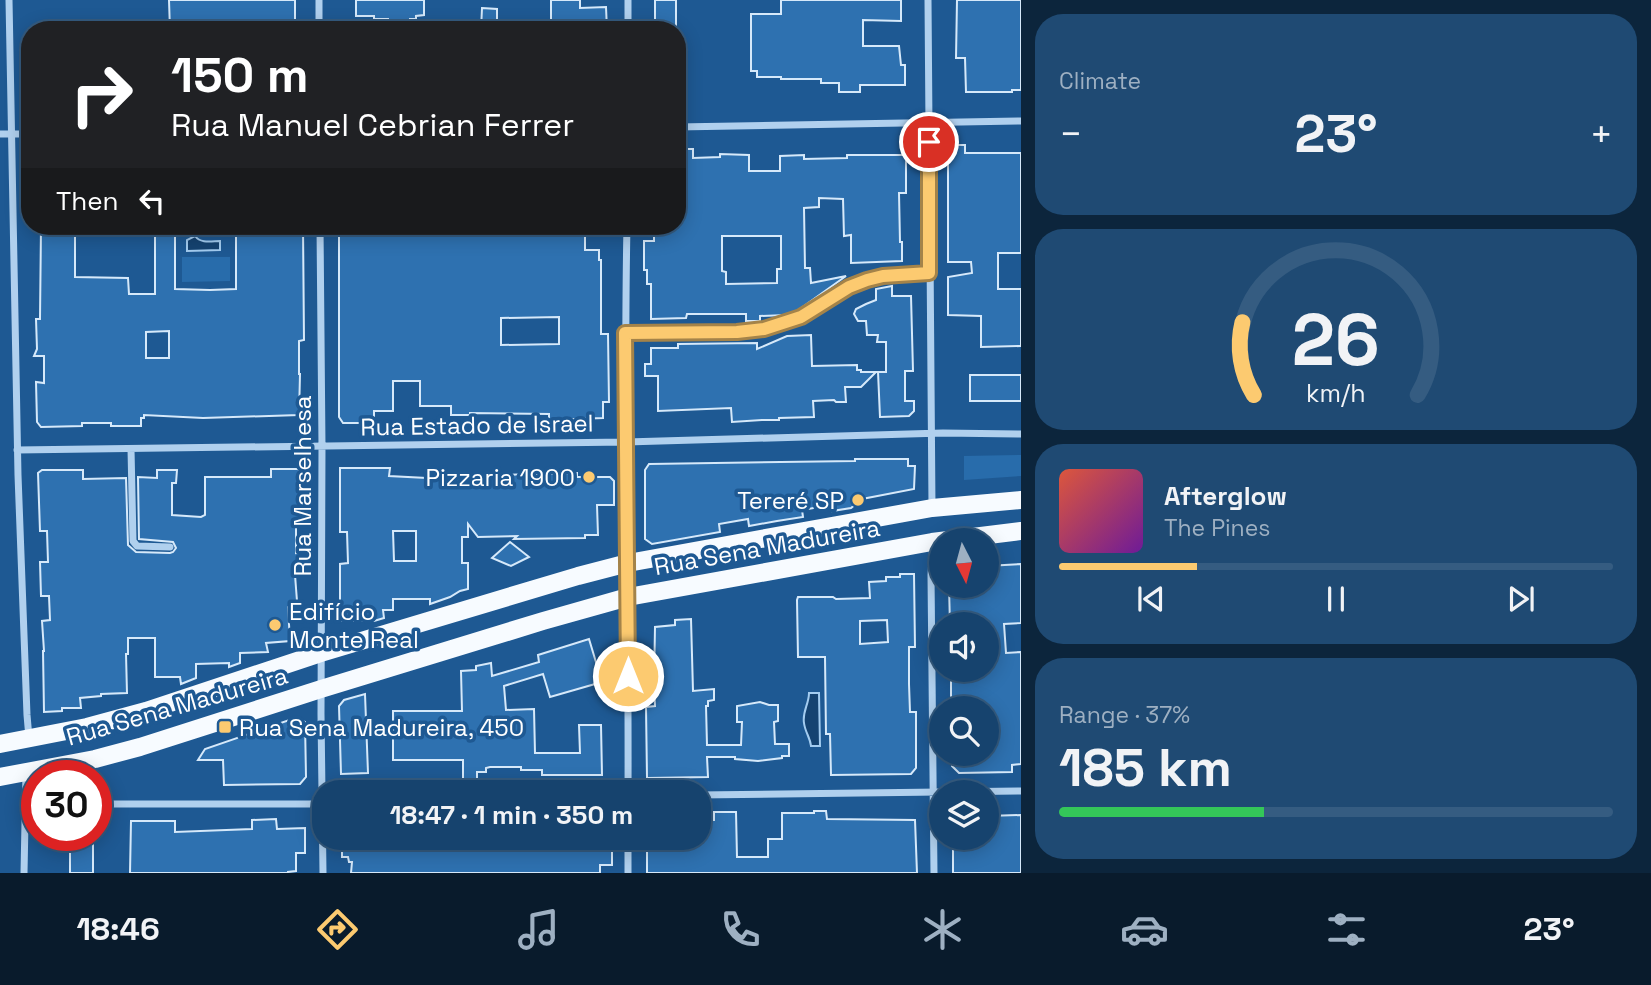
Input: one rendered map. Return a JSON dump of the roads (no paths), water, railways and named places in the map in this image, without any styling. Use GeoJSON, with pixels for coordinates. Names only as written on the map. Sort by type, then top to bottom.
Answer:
{"type":"FeatureCollection","features":[{"type":"Feature","properties":{"kind":"main road","name":"Rua Sena Madureira"},"geometry":{"type":"LineString","coordinates":[[0,744],[87,727],[146,711],[321,653],[628,563],[932,508],[1021,500]]}},
{"type":"Feature","properties":{"kind":"main road","name":"Rua Sena Madureira"},"geometry":{"type":"LineString","coordinates":[[999,534],[1021,531]]}},
{"type":"Feature","properties":{"kind":"main road","name":"Rua Sena Madureira"},"geometry":{"type":"LineString","coordinates":[[90,760],[140,747],[321,688],[628,597],[929,543]]}},
{"type":"Feature","properties":{"kind":"main road","name":"Rua Sena Madureira"},"geometry":{"type":"LineString","coordinates":[[0,777],[21,773]]}},
{"type":"Feature","properties":{"kind":"street"},"geometry":{"type":"LineString","coordinates":[[9,0],[17,450],[29,738]]}},
{"type":"Feature","properties":{"kind":"street"},"geometry":{"type":"LineString","coordinates":[[319,0],[319,21]]}},
{"type":"Feature","properties":{"kind":"street"},"geometry":{"type":"LineString","coordinates":[[628,0],[628,21]]}},
{"type":"Feature","properties":{"kind":"street"},"geometry":{"type":"LineString","coordinates":[[928,0],[932,508]]}},
{"type":"Feature","properties":{"kind":"street"},"geometry":{"type":"LineString","coordinates":[[686,127],[1021,121]]}},
{"type":"Feature","properties":{"kind":"street"},"geometry":{"type":"LineString","coordinates":[[0,134],[21,134]]}},
{"type":"Feature","properties":{"kind":"street","name":"Rua Marselhesa"},"geometry":{"type":"LineString","coordinates":[[320,235],[323,780]]}},
{"type":"Feature","properties":{"kind":"street"},"geometry":{"type":"LineString","coordinates":[[627,235],[628,780]]}},
{"type":"Feature","properties":{"kind":"street"},"geometry":{"type":"LineString","coordinates":[[625,333],[737,332],[764,329],[801,317],[849,287],[867,280],[883,276],[929,273]]}},
{"type":"Feature","properties":{"kind":"street","name":"Rua Estado de Israel"},"geometry":{"type":"LineString","coordinates":[[17,450],[1021,434]]}},
{"type":"Feature","properties":{"kind":"street"},"geometry":{"type":"LineString","coordinates":[[131,449],[133,541],[143,548],[170,547]]}},
{"type":"Feature","properties":{"kind":"street"},"geometry":{"type":"LineString","coordinates":[[932,598],[933,780]]}},
{"type":"Feature","properties":{"kind":"street"},"geometry":{"type":"LineString","coordinates":[[999,791],[1021,791]]}},
{"type":"Feature","properties":{"kind":"street"},"geometry":{"type":"LineString","coordinates":[[711,795],[929,792]]}},
{"type":"Feature","properties":{"kind":"street"},"geometry":{"type":"LineString","coordinates":[[112,804],[312,804]]}},
{"type":"Feature","properties":{"kind":"street","name":"Rua Marselhesa"},"geometry":{"type":"LineString","coordinates":[[323,850],[323,873]]}},
{"type":"Feature","properties":{"kind":"street"},"geometry":{"type":"LineString","coordinates":[[628,850],[628,873]]}},
{"type":"Feature","properties":{"kind":"street"},"geometry":{"type":"LineString","coordinates":[[934,850],[934,873]]}},
{"type":"Feature","properties":{"kind":"street"},"geometry":{"type":"LineString","coordinates":[[24,873],[25,851]]}},
{"type":"Feature","properties":{"kind":"place","name":"Pizzaria 1900"},"geometry":{"type":"Point","coordinates":[589,477]}},
{"type":"Feature","properties":{"kind":"place","name":"Tereré SP"},"geometry":{"type":"Point","coordinates":[858,500]}},
{"type":"Feature","properties":{"kind":"place","name":"Edifício Monte Real"},"geometry":{"type":"Point","coordinates":[275,625]}},
{"type":"Feature","properties":{"kind":"place","name":"Rua Sena Madureira, 450"},"geometry":{"type":"Point","coordinates":[225,727]}}]}
